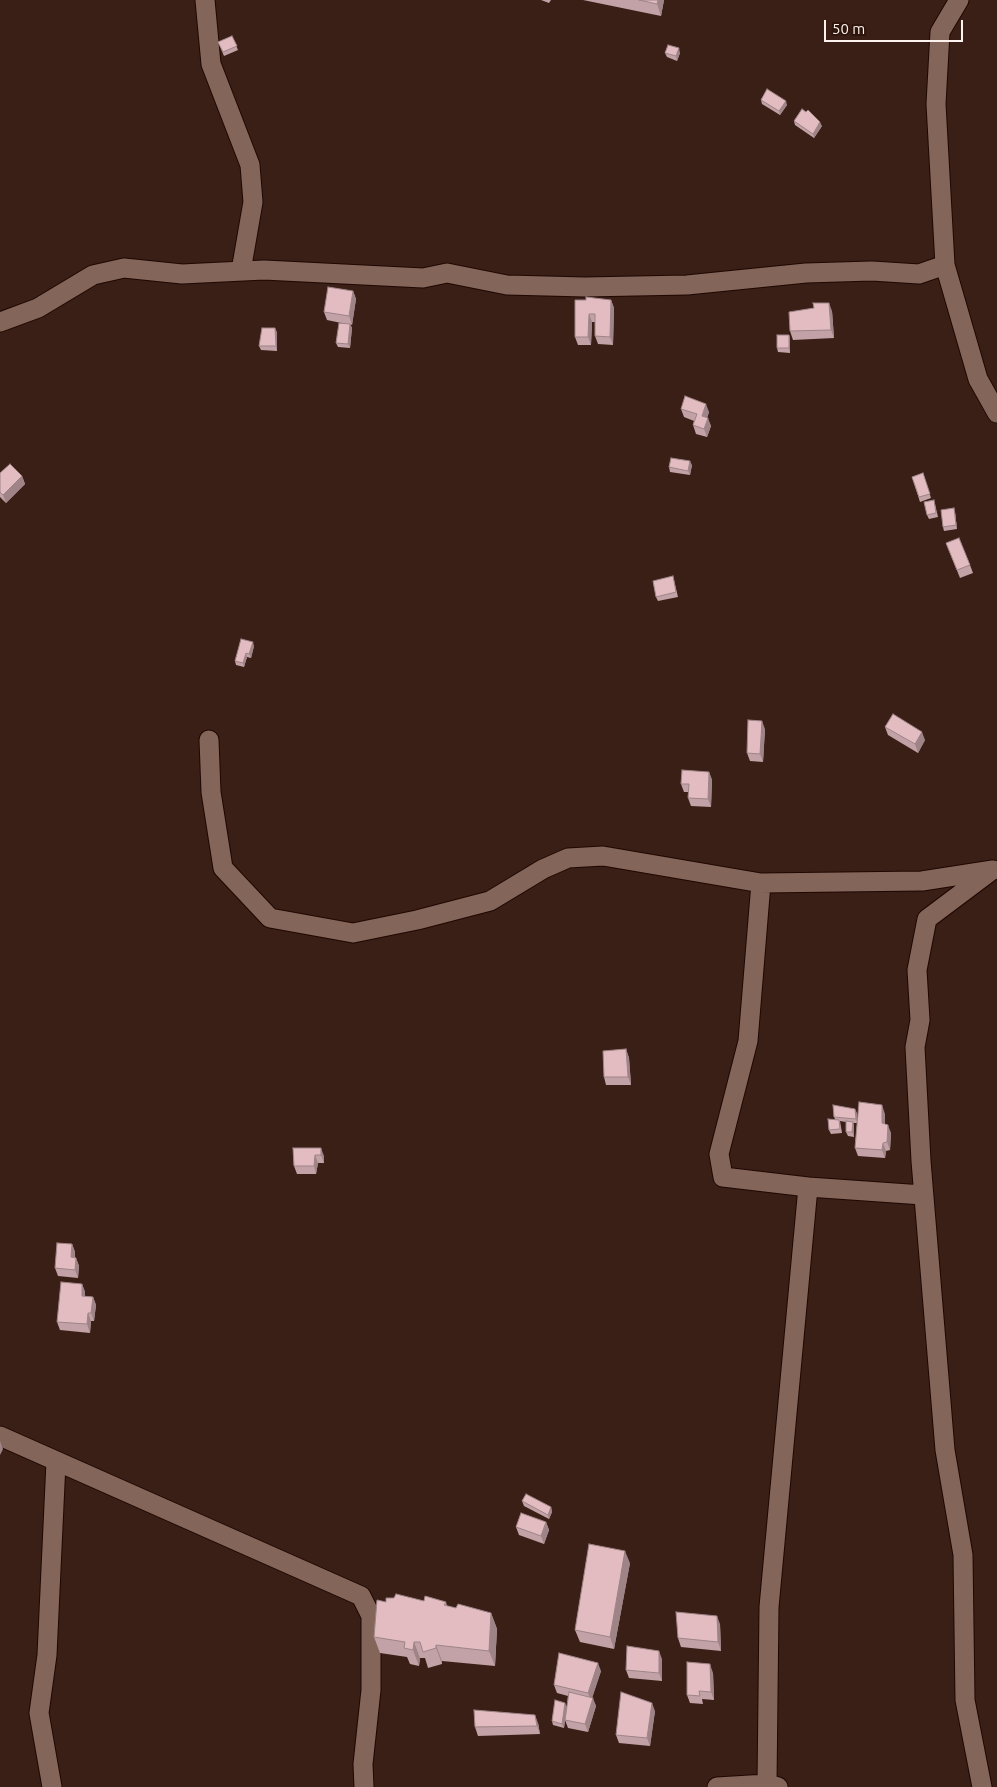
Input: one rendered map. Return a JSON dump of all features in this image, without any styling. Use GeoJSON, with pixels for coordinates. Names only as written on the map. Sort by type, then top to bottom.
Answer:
{"type":"FeatureCollection","features":[{"type":"Feature","properties":{"kind":"street"},"geometry":{"type":"LineString","coordinates":[[205,0],[211,64],[250,165],[253,202],[241,270]]}},
{"type":"Feature","properties":{"kind":"street"},"geometry":{"type":"LineString","coordinates":[[959,0],[940,32],[939,41],[936,104],[944,265],[978,379],[997,413]]}},
{"type":"Feature","properties":{"kind":"street"},"geometry":{"type":"LineString","coordinates":[[0,322],[38,308],[93,275],[124,268],[182,274],[241,270],[423,278],[447,273],[507,285],[585,287],[687,285],[806,272],[872,271],[919,274],[944,265]]}},
{"type":"Feature","properties":{"kind":"street"},"geometry":{"type":"LineString","coordinates":[[210,740],[211,792],[223,868],[270,918],[352,933],[407,922],[490,901],[543,869],[568,858],[602,856],[761,883],[922,881],[995,868]]}},
{"type":"Feature","properties":{"kind":"street"},"geometry":{"type":"LineString","coordinates":[[982,1787],[965,1700],[963,1555],[945,1450],[923,1195],[915,1047],[920,1020],[917,970],[927,919],[995,868]]}},
{"type":"Feature","properties":{"kind":"street"},"geometry":{"type":"LineString","coordinates":[[761,883],[748,1041],[719,1154],[723,1177],[808,1187],[923,1195]]}},
{"type":"Feature","properties":{"kind":"street"},"geometry":{"type":"LineString","coordinates":[[717,1787],[773,1786],[769,1608],[808,1187]]}},
{"type":"Feature","properties":{"kind":"street"},"geometry":{"type":"LineString","coordinates":[[0,1436],[361,1596],[371,1616],[371,1690],[363,1764],[364,1787]]}},
{"type":"Feature","properties":{"kind":"street"},"geometry":{"type":"LineString","coordinates":[[52,1787],[39,1713],[47,1655],[56,1462]]}},
{"type":"Feature","properties":{"kind":"building"},"geometry":{"type":"Polygon","coordinates":[[[639,0],[658,0],[657,4],[639,0]]]}},
{"type":"Feature","properties":{"kind":"building"},"geometry":{"type":"Polygon","coordinates":[[[232,36],[237,46],[223,52],[218,42],[232,36]]]}},
{"type":"Feature","properties":{"kind":"building"},"geometry":{"type":"Polygon","coordinates":[[[668,45],[679,48],[676,56],[665,53],[668,45]]]}},
{"type":"Feature","properties":{"kind":"building"},"geometry":{"type":"Polygon","coordinates":[[[767,89],[786,101],[779,111],[761,100],[767,89]]]}},
{"type":"Feature","properties":{"kind":"building"},"geometry":{"type":"Polygon","coordinates":[[[802,109],[806,112],[808,110],[820,122],[813,134],[794,121],[802,109]]]}},
{"type":"Feature","properties":{"kind":"building"},"geometry":{"type":"Polygon","coordinates":[[[328,287],[353,291],[349,316],[324,312],[328,287]]]}},
{"type":"Feature","properties":{"kind":"building"},"geometry":{"type":"Polygon","coordinates":[[[586,297],[611,300],[610,337],[595,336],[595,314],[589,314],[588,337],[575,337],[575,300],[586,300],[586,297]]]}},
{"type":"Feature","properties":{"kind":"building"},"geometry":{"type":"Polygon","coordinates":[[[813,303],[829,303],[831,330],[790,331],[789,312],[814,308],[813,303]]]}},
{"type":"Feature","properties":{"kind":"building"},"geometry":{"type":"Polygon","coordinates":[[[339,323],[350,324],[348,344],[336,343],[339,323]]]}},
{"type":"Feature","properties":{"kind":"building"},"geometry":{"type":"Polygon","coordinates":[[[262,328],[275,328],[276,346],[259,346],[262,328]]]}},
{"type":"Feature","properties":{"kind":"building"},"geometry":{"type":"Polygon","coordinates":[[[777,335],[789,335],[789,348],[777,348],[777,335]]]}},
{"type":"Feature","properties":{"kind":"building"},"geometry":{"type":"Polygon","coordinates":[[[685,396],[706,404],[702,416],[708,418],[704,429],[693,425],[697,414],[681,409],[685,396]]]}},
{"type":"Feature","properties":{"kind":"building"},"geometry":{"type":"Polygon","coordinates":[[[671,458],[690,461],[688,471],[669,467],[671,458]]]}},
{"type":"Feature","properties":{"kind":"building"},"geometry":{"type":"Polygon","coordinates":[[[10,464],[22,476],[3,495],[0,492],[0,473],[10,464]]]}},
{"type":"Feature","properties":{"kind":"building"},"geometry":{"type":"Polygon","coordinates":[[[923,473],[930,494],[919,497],[912,477],[923,473]]]}},
{"type":"Feature","properties":{"kind":"building"},"geometry":{"type":"Polygon","coordinates":[[[934,500],[936,513],[927,515],[924,502],[934,500]]]}},
{"type":"Feature","properties":{"kind":"building"},"geometry":{"type":"Polygon","coordinates":[[[954,508],[956,525],[943,527],[941,510],[954,508]]]}},
{"type":"Feature","properties":{"kind":"building"},"geometry":{"type":"Polygon","coordinates":[[[959,538],[970,565],[957,570],[946,543],[959,538]]]}},
{"type":"Feature","properties":{"kind":"building"},"geometry":{"type":"Polygon","coordinates":[[[673,576],[676,592],[656,597],[653,581],[673,576]]]}},
{"type":"Feature","properties":{"kind":"building"},"geometry":{"type":"Polygon","coordinates":[[[241,639],[253,642],[249,654],[246,653],[243,663],[235,661],[241,639]]]}},
{"type":"Feature","properties":{"kind":"building"},"geometry":{"type":"Polygon","coordinates":[[[893,714],[922,732],[915,744],[885,727],[893,714]]]}},
{"type":"Feature","properties":{"kind":"building"},"geometry":{"type":"Polygon","coordinates":[[[748,720],[762,721],[760,754],[747,753],[748,720]]]}},
{"type":"Feature","properties":{"kind":"building"},"geometry":{"type":"Polygon","coordinates":[[[682,770],[709,772],[708,799],[688,798],[689,784],[681,784],[682,770]]]}},
{"type":"Feature","properties":{"kind":"building"},"geometry":{"type":"Polygon","coordinates":[[[626,1049],[628,1077],[604,1077],[603,1051],[626,1049]]]}},
{"type":"Feature","properties":{"kind":"building"},"geometry":{"type":"Polygon","coordinates":[[[859,1102],[882,1105],[882,1123],[888,1125],[887,1142],[883,1143],[882,1150],[855,1148],[859,1102]]]}},
{"type":"Feature","properties":{"kind":"building"},"geometry":{"type":"Polygon","coordinates":[[[833,1105],[855,1109],[856,1119],[834,1117],[833,1105]]]}},
{"type":"Feature","properties":{"kind":"building"},"geometry":{"type":"Polygon","coordinates":[[[828,1119],[839,1120],[840,1129],[829,1130],[828,1119]]]}},
{"type":"Feature","properties":{"kind":"building"},"geometry":{"type":"Polygon","coordinates":[[[846,1121],[853,1122],[852,1132],[846,1132],[846,1121]]]}},
{"type":"Feature","properties":{"kind":"building"},"geometry":{"type":"Polygon","coordinates":[[[293,1148],[321,1148],[321,1155],[315,1155],[314,1166],[294,1166],[293,1148]]]}},
{"type":"Feature","properties":{"kind":"building"},"geometry":{"type":"Polygon","coordinates":[[[57,1243],[72,1244],[71,1257],[76,1258],[75,1270],[55,1268],[57,1243]]]}},
{"type":"Feature","properties":{"kind":"building"},"geometry":{"type":"Polygon","coordinates":[[[61,1282],[82,1284],[82,1296],[93,1297],[91,1313],[88,1313],[87,1324],[57,1322],[61,1282]]]}},
{"type":"Feature","properties":{"kind":"building"},"geometry":{"type":"Polygon","coordinates":[[[526,1494],[551,1507],[548,1515],[522,1501],[526,1494]]]}},
{"type":"Feature","properties":{"kind":"building"},"geometry":{"type":"Polygon","coordinates":[[[521,1513],[546,1522],[541,1536],[516,1527],[521,1513]]]}},
{"type":"Feature","properties":{"kind":"building"},"geometry":{"type":"Polygon","coordinates":[[[589,1544],[625,1551],[610,1637],[575,1630],[589,1544]]]}},
{"type":"Feature","properties":{"kind":"building"},"geometry":{"type":"Polygon","coordinates":[[[396,1594],[424,1601],[425,1596],[446,1602],[444,1605],[456,1608],[458,1604],[491,1613],[489,1651],[436,1645],[436,1648],[423,1652],[420,1642],[414,1642],[413,1650],[404,1648],[405,1642],[374,1637],[377,1600],[386,1602],[386,1598],[394,1598],[396,1594]]]}},
{"type":"Feature","properties":{"kind":"building"},"geometry":{"type":"Polygon","coordinates":[[[676,1612],[717,1616],[718,1642],[678,1638],[676,1612]]]}},
{"type":"Feature","properties":{"kind":"building"},"geometry":{"type":"Polygon","coordinates":[[[627,1646],[659,1651],[659,1673],[626,1670],[627,1646]]]}},
{"type":"Feature","properties":{"kind":"building"},"geometry":{"type":"Polygon","coordinates":[[[559,1653],[598,1663],[588,1693],[554,1685],[559,1653]]]}},
{"type":"Feature","properties":{"kind":"building"},"geometry":{"type":"Polygon","coordinates":[[[687,1662],[710,1664],[711,1692],[699,1691],[700,1696],[687,1695],[687,1662]]]}},
{"type":"Feature","properties":{"kind":"building"},"geometry":{"type":"Polygon","coordinates":[[[569,1692],[593,1698],[585,1724],[565,1720],[569,1692]]]}},
{"type":"Feature","properties":{"kind":"building"},"geometry":{"type":"Polygon","coordinates":[[[621,1692],[652,1703],[647,1738],[616,1735],[621,1692]]]}},
{"type":"Feature","properties":{"kind":"building"},"geometry":{"type":"Polygon","coordinates":[[[555,1700],[565,1703],[562,1724],[552,1721],[555,1700]]]}},
{"type":"Feature","properties":{"kind":"building"},"geometry":{"type":"Polygon","coordinates":[[[474,1710],[535,1715],[537,1726],[475,1727],[474,1710]]]}}]}
